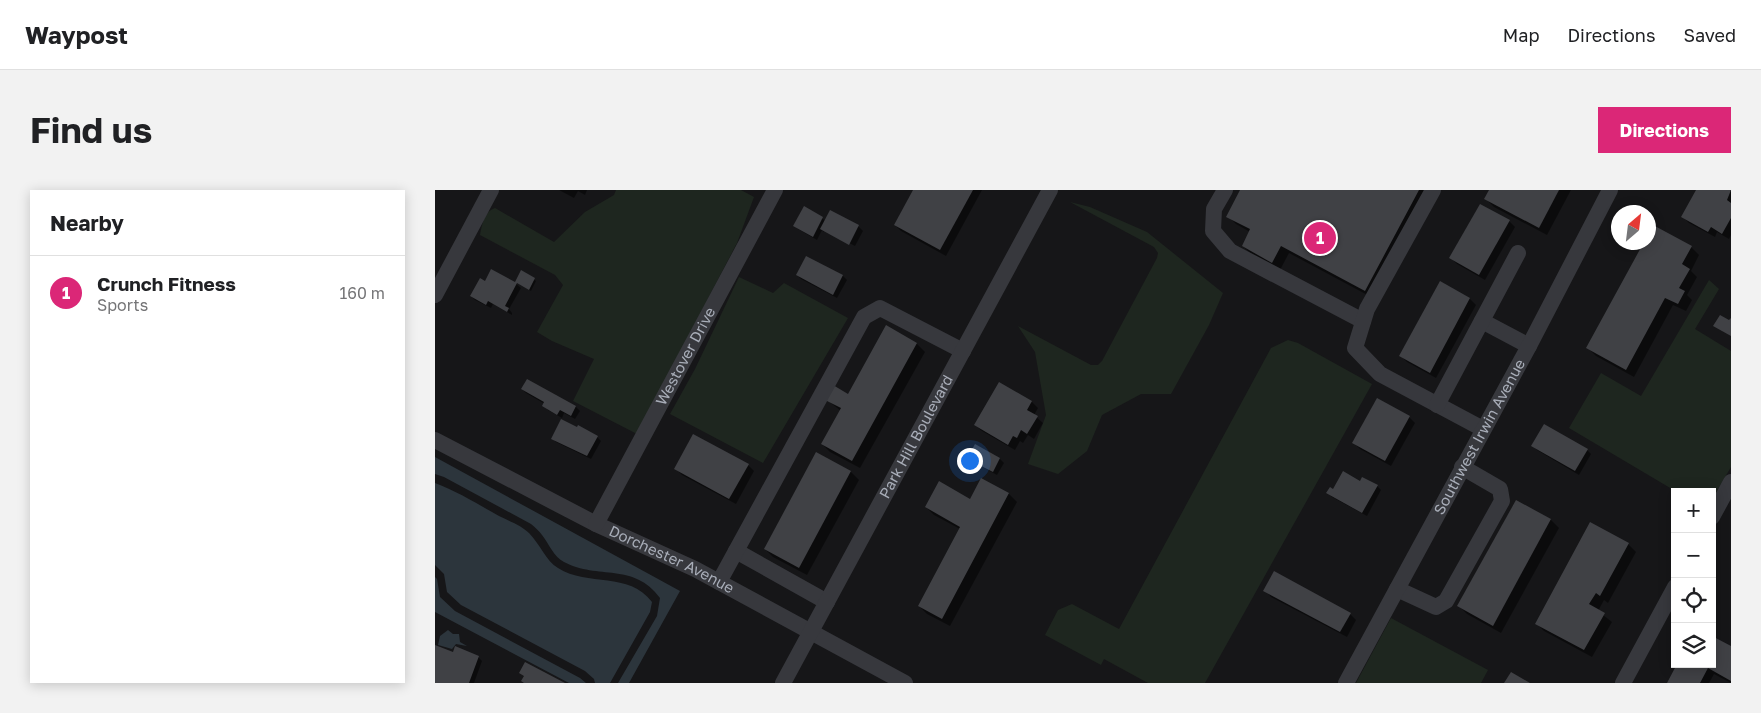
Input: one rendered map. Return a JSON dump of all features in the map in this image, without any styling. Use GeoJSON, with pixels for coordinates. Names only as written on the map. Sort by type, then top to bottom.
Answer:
{"type":"FeatureCollection","features":[{"type":"Feature","properties":{"kind":"street"},"geometry":{"type":"LineString","coordinates":[[435,294],[491,190]]}},
{"type":"Feature","properties":{"kind":"street","name":"Westover Drive"},"geometry":{"type":"LineString","coordinates":[[596,524],[775,190]]}},
{"type":"Feature","properties":{"kind":"street"},"geometry":{"type":"LineString","coordinates":[[1225,190],[1214,209],[1213,231],[1230,251],[1365,315]]}},
{"type":"Feature","properties":{"kind":"street"},"geometry":{"type":"LineString","coordinates":[[1433,190],[1365,315],[1355,348],[1380,374],[1483,429]]}},
{"type":"Feature","properties":{"kind":"street","name":"Southwest Irwin Avenue"},"geometry":{"type":"LineString","coordinates":[[1347,683],[1529,346],[1610,190]]}},
{"type":"Feature","properties":{"kind":"street","name":"Park Hill Boulevard"},"geometry":{"type":"LineString","coordinates":[[783,683],[963,351],[1044,192]]}},
{"type":"Feature","properties":{"kind":"street"},"geometry":{"type":"LineString","coordinates":[[1437,405],[1517,253]]}},
{"type":"Feature","properties":{"kind":"street"},"geometry":{"type":"LineString","coordinates":[[719,582],[864,317],[880,308],[963,351]]}},
{"type":"Feature","properties":{"kind":"street"},"geometry":{"type":"LineString","coordinates":[[1482,320],[1529,346]]}},
{"type":"Feature","properties":{"kind":"street","name":"Dorchester Avenue"},"geometry":{"type":"LineString","coordinates":[[435,440],[596,524],[695,568],[905,683]]}},
{"type":"Feature","properties":{"kind":"street"},"geometry":{"type":"LineString","coordinates":[[1397,589],[1436,607],[1446,602],[1502,501],[1501,488],[1462,467]]}},
{"type":"Feature","properties":{"kind":"street"},"geometry":{"type":"LineString","coordinates":[[1716,510],[1731,482]]}},
{"type":"Feature","properties":{"kind":"street"},"geometry":{"type":"LineString","coordinates":[[737,550],[827,602]]}},
{"type":"Feature","properties":{"kind":"street"},"geometry":{"type":"LineString","coordinates":[[1623,683],[1671,594]]}},
{"type":"Feature","properties":{"kind":"shaded area"},"geometry":{"type":"Polygon","coordinates":[[[616,190],[741,190],[754,197],[737,243],[637,434],[573,401],[594,359],[552,341],[537,332],[563,285],[555,275],[480,235],[486,215],[495,208],[554,242],[585,212],[614,195],[616,190]]]}},
{"type":"Feature","properties":{"kind":"shaded area"},"geometry":{"type":"Polygon","coordinates":[[[1070,202],[1090,207],[1147,232],[1223,293],[1209,325],[1171,394],[1141,394],[1102,415],[1087,451],[1058,474],[1028,464],[1046,415],[1035,352],[1018,326],[1091,365],[1098,365],[1102,361],[1158,253],[1154,247],[1070,202]]]}},
{"type":"Feature","properties":{"kind":"shaded area"},"geometry":{"type":"Polygon","coordinates":[[[739,277],[773,293],[784,283],[848,318],[763,463],[670,414],[695,369],[739,277]]]}},
{"type":"Feature","properties":{"kind":"shaded area"},"geometry":{"type":"Polygon","coordinates":[[[1709,280],[1719,289],[1695,329],[1731,351],[1731,467],[1716,492],[1716,488],[1671,488],[1569,428],[1601,373],[1641,396],[1709,280]]]}},
{"type":"Feature","properties":{"kind":"shaded area"},"geometry":{"type":"Polygon","coordinates":[[[1288,340],[1298,343],[1372,384],[1205,683],[1148,683],[1104,659],[1101,665],[1045,635],[1058,610],[1072,604],[1119,629],[1271,348],[1288,340]]]}},
{"type":"Feature","properties":{"kind":"shaded area"},"geometry":{"type":"Polygon","coordinates":[[[435,457],[680,591],[629,683],[618,683],[657,616],[660,598],[650,587],[639,580],[615,573],[577,567],[564,562],[557,557],[541,534],[531,524],[435,474],[435,457]]]}},
{"type":"Feature","properties":{"kind":"shaded area"},"geometry":{"type":"Polygon","coordinates":[[[435,483],[460,494],[523,528],[533,537],[550,561],[558,568],[582,577],[632,586],[643,592],[652,602],[650,612],[610,683],[595,683],[594,679],[585,671],[461,605],[447,592],[444,574],[435,565],[435,483]]]}},
{"type":"Feature","properties":{"kind":"shaded area"},"geometry":{"type":"Polygon","coordinates":[[[435,577],[440,597],[455,611],[586,683],[569,683],[435,612],[435,577]]]}},
{"type":"Feature","properties":{"kind":"shaded area"},"geometry":{"type":"Polygon","coordinates":[[[1391,618],[1488,670],[1481,683],[1356,683],[1391,618]]]}},
{"type":"Feature","properties":{"kind":"shaded area"},"geometry":{"type":"Polygon","coordinates":[[[448,630],[453,634],[459,634],[460,642],[467,646],[456,644],[452,649],[438,645],[440,636],[448,630]]]}},
{"type":"Feature","properties":{"kind":"building"},"geometry":{"type":"Polygon","coordinates":[[[913,190],[973,190],[940,250],[894,225],[913,190]]]}},
{"type":"Feature","properties":{"kind":"building"},"geometry":{"type":"Polygon","coordinates":[[[1240,190],[1419,190],[1365,291],[1281,246],[1272,263],[1242,246],[1250,229],[1226,217],[1240,190]]]}},
{"type":"Feature","properties":{"kind":"building"},"geometry":{"type":"Polygon","coordinates":[[[1489,190],[1559,190],[1539,228],[1484,199],[1489,190]]]}},
{"type":"Feature","properties":{"kind":"building"},"geometry":{"type":"Polygon","coordinates":[[[1696,190],[1731,190],[1727,200],[1731,203],[1731,218],[1722,234],[1711,227],[1708,232],[1681,217],[1696,190]]]}},
{"type":"Feature","properties":{"kind":"building"},"geometry":{"type":"Polygon","coordinates":[[[1480,204],[1510,220],[1479,275],[1449,258],[1480,204]]]}},
{"type":"Feature","properties":{"kind":"building"},"geometry":{"type":"Polygon","coordinates":[[[804,206],[823,217],[813,237],[793,226],[804,206]]]}},
{"type":"Feature","properties":{"kind":"building"},"geometry":{"type":"Polygon","coordinates":[[[830,210],[859,225],[849,245],[820,229],[830,210]]]}},
{"type":"Feature","properties":{"kind":"building"},"geometry":{"type":"Polygon","coordinates":[[[1656,227],[1692,246],[1682,264],[1690,269],[1679,288],[1685,291],[1678,304],[1665,298],[1626,370],[1586,348],[1640,250],[1656,250],[1656,227]]]}},
{"type":"Feature","properties":{"kind":"building"},"geometry":{"type":"Polygon","coordinates":[[[806,256],[843,275],[833,295],[796,275],[806,256]]]}},
{"type":"Feature","properties":{"kind":"building"},"geometry":{"type":"Polygon","coordinates":[[[491,269],[515,282],[521,270],[535,278],[529,290],[517,283],[505,306],[509,308],[507,312],[488,301],[486,305],[470,296],[480,278],[485,281],[491,269]]]}},
{"type":"Feature","properties":{"kind":"building"},"geometry":{"type":"Polygon","coordinates":[[[1440,281],[1470,298],[1430,373],[1399,356],[1440,281]]]}},
{"type":"Feature","properties":{"kind":"building"},"geometry":{"type":"Polygon","coordinates":[[[1720,315],[1729,320],[1731,318],[1731,336],[1713,326],[1720,315]]]}},
{"type":"Feature","properties":{"kind":"building"},"geometry":{"type":"Polygon","coordinates":[[[886,325],[917,343],[852,461],[821,444],[841,408],[825,400],[833,385],[848,394],[886,325]]]}},
{"type":"Feature","properties":{"kind":"building"},"geometry":{"type":"Polygon","coordinates":[[[527,379],[576,406],[571,416],[560,410],[557,415],[542,406],[544,402],[521,389],[527,379]]]}},
{"type":"Feature","properties":{"kind":"building"},"geometry":{"type":"Polygon","coordinates":[[[999,382],[1032,401],[1027,410],[1038,416],[1027,434],[1021,430],[1017,438],[1013,436],[1008,445],[974,425],[999,382]]]}},
{"type":"Feature","properties":{"kind":"building"},"geometry":{"type":"Polygon","coordinates":[[[1377,398],[1410,416],[1385,461],[1352,443],[1377,398]]]}},
{"type":"Feature","properties":{"kind":"building"},"geometry":{"type":"Polygon","coordinates":[[[561,419],[577,427],[578,425],[598,436],[587,456],[551,439],[561,419]]]}},
{"type":"Feature","properties":{"kind":"building"},"geometry":{"type":"Polygon","coordinates":[[[1544,424],[1588,449],[1575,471],[1531,446],[1544,424]]]}},
{"type":"Feature","properties":{"kind":"building"},"geometry":{"type":"Polygon","coordinates":[[[693,434],[749,464],[729,499],[674,469],[693,434]]]}},
{"type":"Feature","properties":{"kind":"building"},"geometry":{"type":"Polygon","coordinates":[[[975,444],[1000,458],[993,472],[967,459],[975,444]]]}},
{"type":"Feature","properties":{"kind":"building"},"geometry":{"type":"Polygon","coordinates":[[[816,452],[851,471],[799,568],[764,549],[816,452]]]}},
{"type":"Feature","properties":{"kind":"building"},"geometry":{"type":"Polygon","coordinates":[[[1343,471],[1360,481],[1362,477],[1378,485],[1362,513],[1326,493],[1330,487],[1333,489],[1343,471]]]}},
{"type":"Feature","properties":{"kind":"building"},"geometry":{"type":"Polygon","coordinates":[[[981,478],[1009,493],[942,619],[918,606],[960,527],[925,507],[939,481],[970,499],[981,478]]]}},
{"type":"Feature","properties":{"kind":"building"},"geometry":{"type":"Polygon","coordinates":[[[1516,500],[1551,519],[1493,626],[1457,606],[1516,500]]]}},
{"type":"Feature","properties":{"kind":"building"},"geometry":{"type":"Polygon","coordinates":[[[1590,522],[1629,543],[1600,596],[1596,593],[1589,604],[1605,613],[1584,650],[1535,624],[1590,522]]]}},
{"type":"Feature","properties":{"kind":"building"},"geometry":{"type":"Polygon","coordinates":[[[1274,571],[1351,613],[1340,632],[1263,591],[1274,571]]]}},
{"type":"Feature","properties":{"kind":"building"},"geometry":{"type":"Polygon","coordinates":[[[1716,638],[1731,646],[1731,681],[1708,668],[1716,668],[1716,638]]]}},
{"type":"Feature","properties":{"kind":"building"},"geometry":{"type":"Polygon","coordinates":[[[435,645],[453,652],[455,646],[479,656],[469,683],[435,683],[435,645]]]}},
{"type":"Feature","properties":{"kind":"building"},"geometry":{"type":"Polygon","coordinates":[[[525,662],[565,683],[524,683],[521,681],[524,676],[519,673],[525,662]]]}},
{"type":"Feature","properties":{"kind":"building"},"geometry":{"type":"Polygon","coordinates":[[[1675,668],[1708,668],[1700,683],[1667,683],[1675,668]]]}},
{"type":"Feature","properties":{"kind":"building"},"geometry":{"type":"Polygon","coordinates":[[[1511,672],[1530,683],[1504,683],[1511,672]]]}},
{"type":"Feature","properties":{"kind":"place","name":"Crunch Fitness"},"geometry":{"type":"Point","coordinates":[1320,238]}}]}
